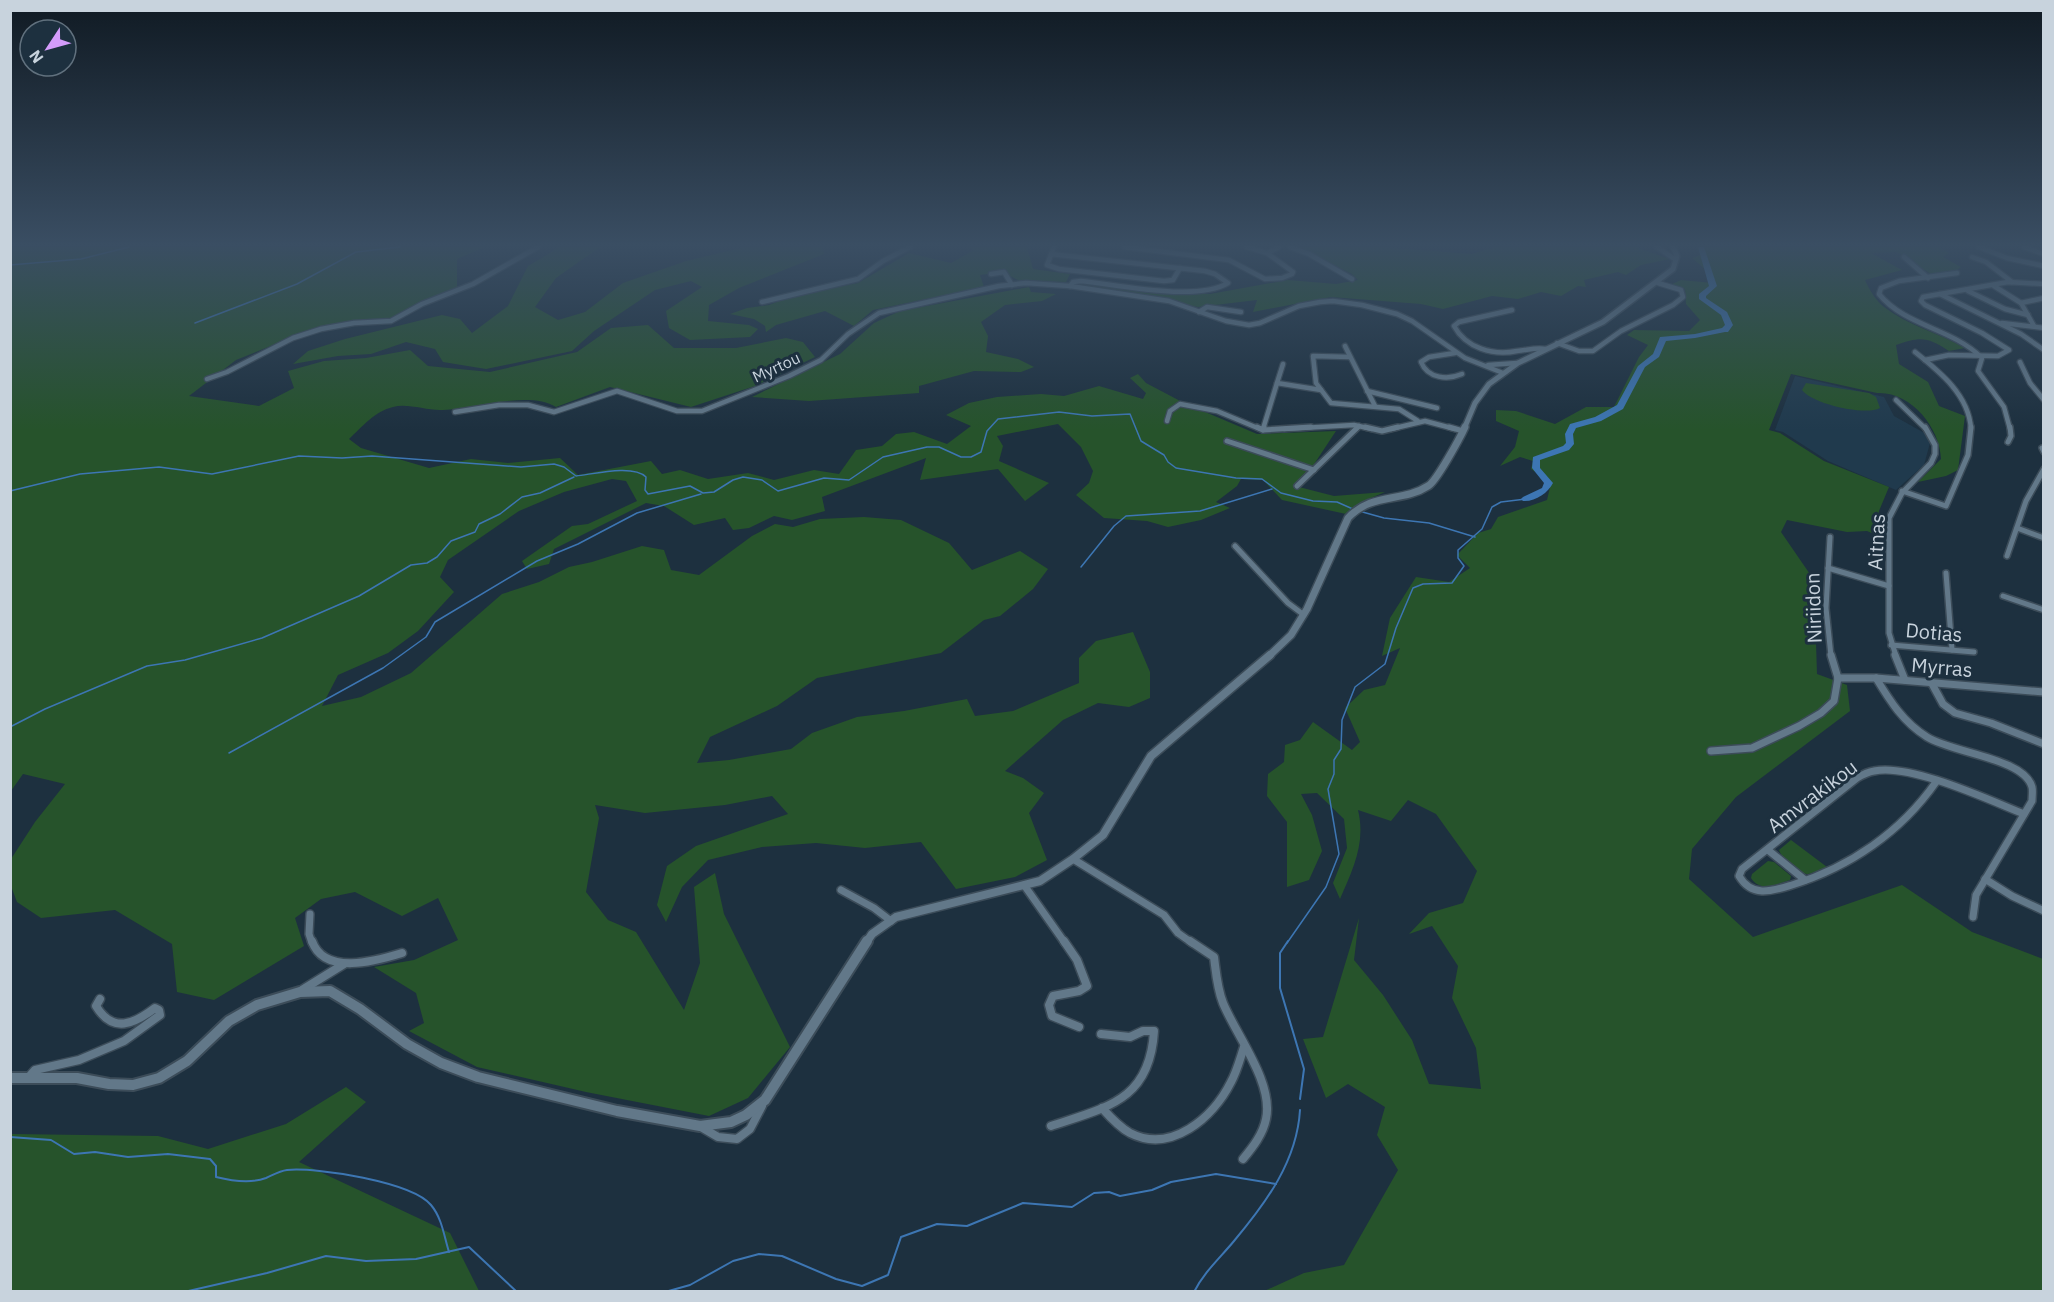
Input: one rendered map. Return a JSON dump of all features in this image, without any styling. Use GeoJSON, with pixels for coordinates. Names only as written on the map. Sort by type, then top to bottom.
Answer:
{"type":"FeatureCollection","features":[{"type":"Feature","properties":{"kind":"street"},"geometry":{"type":"LineString","coordinates":[[207,379],[227,372],[293,338],[321,329],[354,323],[391,321],[415,308]]}},
{"type":"Feature","properties":{"kind":"street","name":"Myrtou"},"geometry":{"type":"LineString","coordinates":[[455,412],[499,405],[528,405],[554,412],[617,391],[677,411],[702,411],[756,390],[821,360],[848,334],[879,313],[898,308]]}},
{"type":"Feature","properties":{"kind":"street","name":"Myrtou"},"geometry":{"type":"LineString","coordinates":[[1187,308],[1226,321],[1249,325],[1260,323],[1295,308]]}},
{"type":"Feature","properties":{"kind":"street"},"geometry":{"type":"LineString","coordinates":[[1199,312],[1206,308]]}},
{"type":"Feature","properties":{"kind":"street"},"geometry":{"type":"LineString","coordinates":[[1212,308],[1241,312]]}},
{"type":"Feature","properties":{"kind":"street","name":"Myrtou"},"geometry":{"type":"LineString","coordinates":[[1369,308],[1397,314],[1412,321],[1456,353],[1503,373]]}},
{"type":"Feature","properties":{"kind":"street"},"geometry":{"type":"LineString","coordinates":[[700,1126],[718,1138],[731,1140],[747,1134],[765,1100],[872,934],[891,921],[921,910],[1040,881],[1073,859],[1102,835],[1150,756],[1280,646],[1304,615],[1348,518],[1355,511],[1378,499],[1421,490],[1431,485],[1463,431],[1480,395],[1489,384],[1518,363],[1603,322],[1623,308]]}},
{"type":"Feature","properties":{"kind":"street"},"geometry":{"type":"LineString","coordinates":[[1557,343],[1579,351],[1593,351],[1621,331],[1667,308]]}},
{"type":"Feature","properties":{"kind":"street"},"geometry":{"type":"LineString","coordinates":[[1892,308],[1970,345],[1982,358]]}},
{"type":"Feature","properties":{"kind":"street"},"geometry":{"type":"LineString","coordinates":[[1925,360],[1947,355],[1982,358],[2004,355],[2009,350],[1995,339],[1930,308]]}},
{"type":"Feature","properties":{"kind":"street"},"geometry":{"type":"LineString","coordinates":[[1968,308],[2021,334],[2043,350]]}},
{"type":"Feature","properties":{"kind":"street"},"geometry":{"type":"LineString","coordinates":[[2003,308],[2028,315]]}},
{"type":"Feature","properties":{"kind":"street"},"geometry":{"type":"LineString","coordinates":[[2024,308],[2034,326]]}},
{"type":"Feature","properties":{"kind":"street"},"geometry":{"type":"LineString","coordinates":[[1512,310],[1459,322],[1454,326],[1462,339],[1484,349],[1502,353],[1535,346],[1546,349]]}},
{"type":"Feature","properties":{"kind":"street"},"geometry":{"type":"LineString","coordinates":[[2000,323],[2043,328]]}},
{"type":"Feature","properties":{"kind":"street"},"geometry":{"type":"LineString","coordinates":[[1345,346],[1375,406]]}},
{"type":"Feature","properties":{"kind":"street"},"geometry":{"type":"LineString","coordinates":[[1902,491],[1946,506],[1971,450],[1972,432],[1967,404],[1948,380],[1916,352]]}},
{"type":"Feature","properties":{"kind":"street"},"geometry":{"type":"LineString","coordinates":[[1456,353],[1428,357],[1421,362],[1423,367],[1441,378],[1449,379],[1462,374]]}},
{"type":"Feature","properties":{"kind":"street"},"geometry":{"type":"LineString","coordinates":[[1350,357],[1313,356],[1316,383],[1331,403],[1399,409],[1418,421]]}},
{"type":"Feature","properties":{"kind":"street"},"geometry":{"type":"LineString","coordinates":[[1982,358],[1977,368],[1978,372],[2001,400],[2008,414],[2012,435],[2008,442]]}},
{"type":"Feature","properties":{"kind":"street"},"geometry":{"type":"LineString","coordinates":[[1473,362],[1494,365],[1518,363]]}},
{"type":"Feature","properties":{"kind":"street"},"geometry":{"type":"LineString","coordinates":[[2020,362],[2030,382],[2043,400]]}},
{"type":"Feature","properties":{"kind":"street"},"geometry":{"type":"LineString","coordinates":[[1263,430],[1283,364]]}},
{"type":"Feature","properties":{"kind":"street"},"geometry":{"type":"LineString","coordinates":[[1277,384],[1321,390]]}},
{"type":"Feature","properties":{"kind":"street"},"geometry":{"type":"LineString","coordinates":[[1367,391],[1437,408]]}},
{"type":"Feature","properties":{"kind":"street","name":"Aitnas"},"geometry":{"type":"LineString","coordinates":[[1896,400],[1916,414],[1933,439],[1935,448],[1931,463],[1902,491],[1893,503],[1889,518],[1891,645],[1905,680]]}},
{"type":"Feature","properties":{"kind":"street"},"geometry":{"type":"LineString","coordinates":[[1167,421],[1170,411],[1180,404],[1217,411],[1253,428],[1263,430],[1359,426],[1382,431],[1418,421],[1428,421],[1463,431]]}},
{"type":"Feature","properties":{"kind":"street"},"geometry":{"type":"LineString","coordinates":[[1298,486],[1359,426]]}},
{"type":"Feature","properties":{"kind":"street"},"geometry":{"type":"LineString","coordinates":[[1227,441],[1314,470]]}},
{"type":"Feature","properties":{"kind":"street"},"geometry":{"type":"LineString","coordinates":[[2007,556],[2026,501],[2043,469]]}},
{"type":"Feature","properties":{"kind":"street"},"geometry":{"type":"LineString","coordinates":[[2017,528],[2043,538]]}},
{"type":"Feature","properties":{"kind":"street","name":"Niriidon"},"geometry":{"type":"LineString","coordinates":[[1830,537],[1826,621],[1833,665],[1838,678]]}},
{"type":"Feature","properties":{"kind":"street"},"geometry":{"type":"LineString","coordinates":[[1235,546],[1288,603],[1304,615]]}},
{"type":"Feature","properties":{"kind":"street"},"geometry":{"type":"LineString","coordinates":[[1828,568],[1889,586]]}},
{"type":"Feature","properties":{"kind":"street"},"geometry":{"type":"LineString","coordinates":[[1946,573],[1952,650]]}},
{"type":"Feature","properties":{"kind":"street"},"geometry":{"type":"LineString","coordinates":[[2003,596],[2043,610]]}},
{"type":"Feature","properties":{"kind":"street","name":"Dotias"},"geometry":{"type":"LineString","coordinates":[[1891,645],[1974,652]]}},
{"type":"Feature","properties":{"kind":"street"},"geometry":{"type":"LineString","coordinates":[[1711,751],[1734,751],[1758,746],[1790,732],[1820,713],[1834,700],[1838,678]]}},
{"type":"Feature","properties":{"kind":"street","name":"Myrras"},"geometry":{"type":"LineString","coordinates":[[1838,678],[1931,682],[2042,694]]}},
{"type":"Feature","properties":{"kind":"street"},"geometry":{"type":"LineString","coordinates":[[1876,678],[1893,706],[1916,730],[1952,749],[1997,760],[2030,780],[2034,791],[2032,801],[1984,879],[1976,895],[1972,917]]}},
{"type":"Feature","properties":{"kind":"street"},"geometry":{"type":"LineString","coordinates":[[1931,682],[1942,704],[1955,713],[1991,723],[2043,744]]}},
{"type":"Feature","properties":{"kind":"street","name":"Amvrakikou"},"geometry":{"type":"LineString","coordinates":[[1805,880],[1768,892],[1758,892],[1742,883],[1739,876],[1742,869],[1857,778],[1876,770],[1905,772],[2024,814]]}},
{"type":"Feature","properties":{"kind":"street"},"geometry":{"type":"LineString","coordinates":[[1768,850],[1805,880],[1841,866],[1881,838],[1922,803],[1936,782]]}},
{"type":"Feature","properties":{"kind":"street"},"geometry":{"type":"LineString","coordinates":[[1073,859],[1164,915],[1178,933],[1214,957],[1222,999],[1260,1082],[1267,1105],[1265,1122],[1257,1142],[1243,1159]]}},
{"type":"Feature","properties":{"kind":"street"},"geometry":{"type":"LineString","coordinates":[[1984,879],[2043,911]]}},
{"type":"Feature","properties":{"kind":"street"},"geometry":{"type":"LineString","coordinates":[[1024,885],[1085,977],[1087,986],[1079,991],[1053,996],[1049,1005],[1052,1016],[1079,1027]]}},
{"type":"Feature","properties":{"kind":"street"},"geometry":{"type":"LineString","coordinates":[[841,890],[874,908],[891,921]]}},
{"type":"Feature","properties":{"kind":"street"},"geometry":{"type":"LineString","coordinates":[[310,914],[308,924],[315,949],[325,958],[345,963],[377,962],[402,953]]}},
{"type":"Feature","properties":{"kind":"street"},"geometry":{"type":"LineString","coordinates":[[300,992],[345,963]]}},
{"type":"Feature","properties":{"kind":"street"},"geometry":{"type":"LineString","coordinates":[[10,1078],[77,1078],[133,1085],[159,1078],[187,1061],[228,1021],[257,1005],[300,992],[330,991],[407,1044],[441,1063],[478,1077],[617,1111],[700,1126],[731,1122],[746,1115],[765,1100]]}},
{"type":"Feature","properties":{"kind":"street"},"geometry":{"type":"LineString","coordinates":[[28,1078],[35,1070],[79,1060],[124,1041],[160,1015],[159,1010],[155,1008],[138,1022],[122,1025],[98,1011],[96,1005],[100,999]]}},
{"type":"Feature","properties":{"kind":"street"},"geometry":{"type":"LineString","coordinates":[[1051,1126],[1102,1108],[1136,1087],[1145,1077],[1152,1064],[1155,1047],[1154,1031],[1143,1031],[1130,1037],[1101,1034]]}},
{"type":"Feature","properties":{"kind":"street"},"geometry":{"type":"LineString","coordinates":[[1102,1108],[1130,1133],[1145,1139],[1174,1137],[1198,1122],[1216,1106],[1229,1086],[1245,1047]]}},
{"type":"Feature","properties":{"kind":"shaded area"},"geometry":{"type":"Polygon","coordinates":[[[1795,376],[1884,397],[1894,416],[1928,435],[1930,443],[1924,465],[1896,490],[1828,461],[1783,432],[1775,430],[1795,376]]]}},
{"type":"Feature","properties":{"kind":"green space"},"geometry":{"type":"Polygon","coordinates":[[[11,308],[414,308],[393,318],[310,330],[236,360],[189,396],[259,406],[294,388],[288,371],[324,361],[366,358],[410,350],[428,366],[490,372],[577,352],[611,328],[648,325],[674,348],[736,348],[786,338],[803,342],[815,357],[755,386],[691,407],[610,387],[556,407],[545,402],[531,400],[443,410],[399,406],[386,409],[375,416],[349,439],[361,448],[429,468],[471,459],[508,463],[560,458],[578,475],[651,461],[662,474],[680,470],[708,479],[748,473],[774,480],[814,470],[839,474],[856,450],[882,446],[896,434],[914,432],[947,444],[971,426],[946,415],[969,403],[997,397],[1041,394],[1064,396],[1099,386],[1143,399],[1146,393],[1130,378],[1138,374],[1146,383],[1184,403],[1257,434],[1336,431],[1299,487],[1334,496],[1385,492],[1364,501],[1346,514],[1282,500],[1263,480],[1241,479],[1237,486],[1216,502],[1230,508],[1201,520],[1168,527],[1147,521],[1104,518],[1076,495],[1089,483],[1093,471],[1081,447],[1058,424],[997,436],[1003,446],[999,461],[1049,483],[1025,501],[998,469],[920,480],[926,458],[822,497],[825,511],[792,520],[774,516],[749,528],[733,530],[725,518],[694,525],[664,506],[646,503],[554,549],[549,564],[527,569],[522,561],[572,526],[588,524],[637,501],[626,481],[612,479],[564,492],[519,511],[448,560],[440,577],[454,592],[418,631],[388,653],[338,675],[322,706],[361,697],[411,673],[502,594],[539,582],[569,567],[642,546],[664,550],[671,570],[699,575],[752,536],[775,524],[793,527],[820,519],[864,517],[901,520],[949,543],[972,570],[1020,551],[1048,569],[1033,589],[1000,616],[984,620],[941,653],[817,678],[777,706],[710,737],[697,763],[791,749],[812,733],[857,717],[967,699],[975,716],[1013,711],[1079,683],[1079,658],[1096,641],[1133,632],[1150,672],[1150,698],[1129,707],[1098,703],[1063,720],[1005,771],[1023,778],[1044,793],[1029,813],[1047,860],[1015,877],[956,889],[921,842],[865,848],[816,843],[762,847],[708,860],[682,887],[666,922],[657,905],[667,866],[696,846],[788,814],[772,796],[725,805],[645,813],[595,805],[599,818],[586,892],[608,920],[636,932],[684,1010],[700,963],[694,887],[715,873],[724,914],[790,1047],[748,1098],[709,1116],[586,1092],[477,1067],[409,1031],[424,1023],[416,993],[374,967],[414,960],[458,940],[438,898],[402,916],[355,892],[321,899],[295,918],[304,946],[214,1000],[177,992],[172,944],[115,910],[41,918],[17,902],[11,886],[11,859],[35,822],[65,784],[23,774],[11,791],[11,308]]]}},
{"type":"Feature","properties":{"kind":"green space"},"geometry":{"type":"Polygon","coordinates":[[[506,308],[536,308],[558,320],[585,312],[591,308],[629,308],[594,331],[572,351],[486,369],[443,362],[435,349],[406,342],[371,354],[338,356],[293,364],[308,351],[345,339],[442,315],[460,319],[472,333],[506,308]]]}},
{"type":"Feature","properties":{"kind":"green space"},"geometry":{"type":"Polygon","coordinates":[[[671,308],[709,308],[708,321],[749,325],[758,329],[750,337],[690,340],[669,328],[666,311],[671,308]]]}},
{"type":"Feature","properties":{"kind":"green space"},"geometry":{"type":"Polygon","coordinates":[[[747,308],[884,308],[873,310],[854,326],[825,311],[776,325],[766,332],[765,326],[754,319],[730,314],[747,308]]]}},
{"type":"Feature","properties":{"kind":"green space"},"geometry":{"type":"Polygon","coordinates":[[[917,308],[1001,308],[981,322],[988,336],[986,352],[1018,359],[1034,367],[1021,372],[974,371],[919,386],[919,393],[809,401],[752,397],[840,354],[874,323],[900,311],[917,308]]]}},
{"type":"Feature","properties":{"kind":"green space"},"geometry":{"type":"Polygon","coordinates":[[[1254,308],[1275,308],[1253,312],[1254,308]]]}},
{"type":"Feature","properties":{"kind":"green space"},"geometry":{"type":"Polygon","coordinates":[[[1689,308],[1885,308],[1913,324],[1965,348],[1949,351],[1924,339],[1896,345],[1899,364],[1928,382],[1939,406],[1965,416],[1958,470],[1946,476],[1918,482],[1941,459],[1935,435],[1921,413],[1901,398],[1889,394],[1791,374],[1769,430],[1780,433],[1824,461],[1889,487],[1879,511],[1874,534],[1867,531],[1847,532],[1787,520],[1781,532],[1814,580],[1817,674],[1847,685],[1850,711],[1736,797],[1692,849],[1689,879],[1753,937],[1902,885],[1972,932],[2043,959],[2043,1291],[1262,1292],[1304,1273],[1344,1265],[1398,1170],[1377,1135],[1385,1107],[1348,1084],[1326,1098],[1303,1039],[1323,1037],[1359,918],[1354,960],[1383,995],[1412,1040],[1429,1084],[1481,1089],[1476,1048],[1452,998],[1458,966],[1432,926],[1409,934],[1429,913],[1463,903],[1477,871],[1436,814],[1408,800],[1391,821],[1358,810],[1360,834],[1357,856],[1340,899],[1333,883],[1347,848],[1344,819],[1317,793],[1301,794],[1312,815],[1322,851],[1309,880],[1287,887],[1287,822],[1267,796],[1268,774],[1284,762],[1285,745],[1300,740],[1313,722],[1352,750],[1360,742],[1345,708],[1364,690],[1385,685],[1400,648],[1382,656],[1390,618],[1416,577],[1449,582],[1470,568],[1457,555],[1478,533],[1491,529],[1498,517],[1547,500],[1551,483],[1531,469],[1533,461],[1520,457],[1500,466],[1515,447],[1519,431],[1496,421],[1496,410],[1516,411],[1555,424],[1586,407],[1614,407],[1639,357],[1648,345],[1627,335],[1634,330],[1689,331],[1700,320],[1689,308]]]}},
{"type":"Feature","properties":{"kind":"green space"},"geometry":{"type":"Polygon","coordinates":[[[1806,383],[1869,393],[1876,397],[1880,408],[1863,411],[1827,404],[1816,400],[1802,390],[1806,383]]]}},
{"type":"Feature","properties":{"kind":"green space"},"geometry":{"type":"Polygon","coordinates":[[[1791,840],[1827,867],[1808,874],[1795,869],[1779,850],[1791,840]]]}},
{"type":"Feature","properties":{"kind":"green space"},"geometry":{"type":"Polygon","coordinates":[[[1768,861],[1774,862],[1791,876],[1790,880],[1769,886],[1755,883],[1751,878],[1752,874],[1768,861]]]}},
{"type":"Feature","properties":{"kind":"green space"},"geometry":{"type":"Polygon","coordinates":[[[346,1087],[366,1102],[299,1162],[450,1233],[479,1291],[11,1291],[11,1134],[158,1136],[208,1149],[286,1124],[346,1087]]]}},
{"type":"Feature","properties":{"kind":"waterway"},"geometry":{"type":"LineString","coordinates":[[195,323],[235,308]]}},
{"type":"Feature","properties":{"kind":"waterway"},"geometry":{"type":"LineString","coordinates":[[1526,499],[1545,490],[1549,483],[1536,468],[1536,459],[1566,448],[1570,444],[1569,434],[1573,426],[1598,419],[1620,407],[1642,366],[1656,355],[1663,339],[1725,330],[1729,325],[1724,314],[1715,308]]}},
{"type":"Feature","properties":{"kind":"waterway"},"geometry":{"type":"LineString","coordinates":[[10,491],[80,474],[159,467],[212,474],[299,456],[342,458],[372,456],[521,467],[554,464],[564,467],[576,476],[623,470],[640,473],[646,477],[645,490],[648,494],[690,486],[703,493],[714,492],[733,480],[743,477],[762,480],[778,491],[824,478],[849,480],[883,457],[927,447],[939,447],[961,457],[971,457],[981,452],[987,431],[998,419],[1059,412],[1092,416],[1130,414],[1141,441],[1164,455],[1168,462],[1176,468],[1236,478],[1262,479],[1281,493],[1313,501],[1337,502],[1355,510]]}},
{"type":"Feature","properties":{"kind":"waterway"},"geometry":{"type":"LineString","coordinates":[[10,727],[45,709],[147,666],[185,660],[262,638],[359,596],[411,565],[427,563],[437,557],[451,541],[475,532],[479,524],[500,514],[522,497],[540,493],[574,477]]}},
{"type":"Feature","properties":{"kind":"waterway"},"geometry":{"type":"LineString","coordinates":[[1081,567],[1114,526],[1126,516],[1200,511],[1272,489]]}},
{"type":"Feature","properties":{"kind":"waterway"},"geometry":{"type":"LineString","coordinates":[[229,753],[383,668],[426,637],[435,622],[537,561],[578,544],[637,513],[701,494]]}},
{"type":"Feature","properties":{"kind":"waterway"},"geometry":{"type":"LineString","coordinates":[[1473,537],[1482,529],[1492,507],[1501,502],[1526,499]]}},
{"type":"Feature","properties":{"kind":"waterway"},"geometry":{"type":"LineString","coordinates":[[1359,511],[1384,518],[1429,523],[1473,537]]}},
{"type":"Feature","properties":{"kind":"waterway"},"geometry":{"type":"LineString","coordinates":[[1287,943],[1326,887],[1339,854],[1328,789],[1334,774],[1334,760],[1341,749],[1342,720],[1355,687],[1385,664],[1396,628],[1413,588],[1423,584],[1452,583],[1464,566],[1458,558],[1458,550],[1473,537]]}},
{"type":"Feature","properties":{"kind":"waterway"},"geometry":{"type":"LineString","coordinates":[[1288,941],[1280,953],[1280,988],[1304,1069],[1300,1099]]}},
{"type":"Feature","properties":{"kind":"waterway"},"geometry":{"type":"LineString","coordinates":[[1276,1184],[1293,1147],[1300,1110]]}},
{"type":"Feature","properties":{"kind":"waterway"},"geometry":{"type":"LineString","coordinates":[[10,1137],[51,1140],[74,1154],[95,1152],[128,1157],[168,1154],[210,1159],[216,1166],[216,1177],[235,1181],[254,1181],[279,1172],[301,1170],[341,1174],[385,1183],[405,1189],[431,1205],[440,1221],[449,1252]]}},
{"type":"Feature","properties":{"kind":"waterway"},"geometry":{"type":"LineString","coordinates":[[665,1292],[690,1285],[733,1261],[759,1254],[782,1256],[836,1279],[862,1286],[888,1275],[901,1237],[937,1224],[967,1226],[1023,1203],[1072,1207],[1094,1193],[1109,1192],[1120,1196],[1152,1190],[1171,1182],[1216,1174],[1276,1184]]}},
{"type":"Feature","properties":{"kind":"waterway"},"geometry":{"type":"LineString","coordinates":[[1194,1292],[1207,1272],[1257,1212],[1276,1184]]}},
{"type":"Feature","properties":{"kind":"waterway"},"geometry":{"type":"LineString","coordinates":[[449,1252],[469,1247],[517,1292]]}},
{"type":"Feature","properties":{"kind":"waterway"},"geometry":{"type":"LineString","coordinates":[[184,1292],[267,1273],[326,1256],[366,1261],[416,1259],[449,1252]]}}]}
